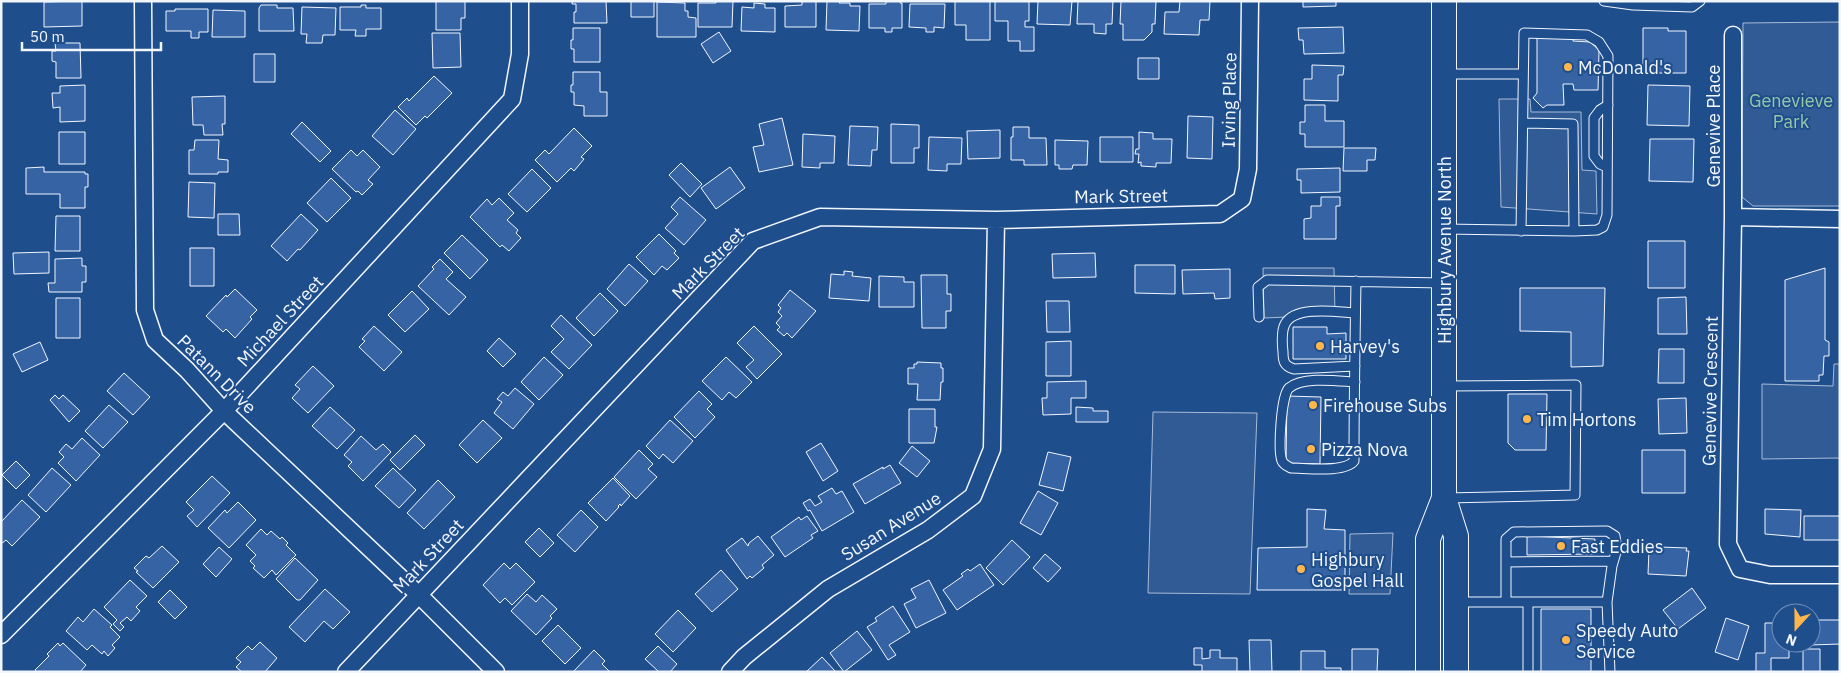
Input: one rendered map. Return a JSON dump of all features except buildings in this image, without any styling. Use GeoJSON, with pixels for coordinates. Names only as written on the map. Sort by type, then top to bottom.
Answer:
{"type":"FeatureCollection","features":[{"type":"Feature","properties":{"kind":"main road","name":"Highbury Avenue North"},"geometry":{"type":"LineString","coordinates":[[1444,1],[1444,498],[1456,536],[1456,672]]}},
{"type":"Feature","properties":{"kind":"main road","name":"Highbury Avenue North"},"geometry":{"type":"LineString","coordinates":[[1428,672],[1428,539],[1444,498]]}},
{"type":"Feature","properties":{"kind":"street","name":"Patann Drive"},"geometry":{"type":"LineString","coordinates":[[143,1],[145,310],[155,340],[187,370],[224,411],[419,595],[496,672]]}},
{"type":"Feature","properties":{"kind":"street","name":"Michael Street"},"geometry":{"type":"LineString","coordinates":[[1,635],[224,411],[512,99],[520,54],[520,1]]}},
{"type":"Feature","properties":{"kind":"street","name":"Irving Place"},"geometry":{"type":"LineString","coordinates":[[1242,198],[1248,169],[1250,1]]}},
{"type":"Feature","properties":{"kind":"street","name":"Genevive Place"},"geometry":{"type":"LineString","coordinates":[[1733,35],[1733,217]]}},
{"type":"Feature","properties":{"kind":"street","name":"Mark Street"},"geometry":{"type":"LineString","coordinates":[[346,672],[753,241],[820,217],[996,220],[1220,214],[1242,198]]}},
{"type":"Feature","properties":{"kind":"street"},"geometry":{"type":"LineString","coordinates":[[1733,217],[1840,219]]}},
{"type":"Feature","properties":{"kind":"street","name":"Genevive Crescent"},"geometry":{"type":"LineString","coordinates":[[1733,217],[1728,544],[1740,569],[1770,575],[1840,575]]}},
{"type":"Feature","properties":{"kind":"street","name":"Susan Avenue"},"geometry":{"type":"LineString","coordinates":[[730,672],[744,657],[828,589],[928,530],[972,496],[992,449],[996,220]]}},
{"type":"Feature","properties":{"kind":"lane"},"geometry":{"type":"LineString","coordinates":[[1604,1],[1633,5],[1692,7],[1700,1]]}},
{"type":"Feature","properties":{"kind":"lane"},"geometry":{"type":"LineString","coordinates":[[1443,229],[1521,231],[1574,231],[1597,230],[1604,227],[1607,214],[1608,56],[1599,42],[1587,35],[1524,33],[1521,231]]}},
{"type":"Feature","properties":{"kind":"lane"},"geometry":{"type":"LineString","coordinates":[[1445,74],[1523,74]]}},
{"type":"Feature","properties":{"kind":"lane"},"geometry":{"type":"LineString","coordinates":[[1607,167],[1600,164],[1594,156],[1594,118],[1600,110],[1608,105]]}},
{"type":"Feature","properties":{"kind":"lane"},"geometry":{"type":"LineString","coordinates":[[1522,123],[1573,124],[1574,231]]}},
{"type":"Feature","properties":{"kind":"lane"},"geometry":{"type":"LineString","coordinates":[[1259,317],[1258,286],[1267,280],[1444,283]]}},
{"type":"Feature","properties":{"kind":"lane"},"geometry":{"type":"LineString","coordinates":[[1355,382],[1310,381],[1289,388],[1284,395],[1281,411],[1280,455],[1283,462],[1291,468],[1339,468],[1351,464],[1354,460],[1355,382],[1355,313],[1356,281]]}},
{"type":"Feature","properties":{"kind":"lane"},"geometry":{"type":"LineString","coordinates":[[1355,313],[1311,311],[1291,317],[1285,323],[1282,331],[1284,363],[1289,368],[1355,366]]}},
{"type":"Feature","properties":{"kind":"lane"},"geometry":{"type":"LineString","coordinates":[[1444,386],[1576,385],[1575,496],[1444,498]]}},
{"type":"Feature","properties":{"kind":"lane"},"geometry":{"type":"LineString","coordinates":[[1506,602],[1506,539],[1514,532],[1607,531],[1615,536],[1617,549],[1613,562],[1607,602],[1610,672]]}},
{"type":"Feature","properties":{"kind":"lane"},"geometry":{"type":"LineString","coordinates":[[1506,562],[1613,562]]}},
{"type":"Feature","properties":{"kind":"lane"},"geometry":{"type":"LineString","coordinates":[[1456,602],[1607,602]]}},
{"type":"Feature","properties":{"kind":"lane"},"geometry":{"type":"LineString","coordinates":[[1528,602],[1528,671]]}},
{"type":"Feature","properties":{"kind":"shaded area","name":"Genevieve Park"},"geometry":{"type":"Polygon","coordinates":[[[1840,22],[1840,206],[1753,206],[1742,197],[1743,23],[1840,22]]]}},
{"type":"Feature","properties":{"kind":"shaded area"},"geometry":{"type":"Polygon","coordinates":[[[1499,99],[1530,99],[1531,112],[1581,112],[1582,170],[1596,171],[1597,214],[1501,207],[1499,99]]]}},
{"type":"Feature","properties":{"kind":"shaded area"},"geometry":{"type":"Polygon","coordinates":[[[1263,268],[1334,268],[1335,315],[1264,318],[1263,268]]]}},
{"type":"Feature","properties":{"kind":"shaded area"},"geometry":{"type":"Polygon","coordinates":[[[1834,364],[1840,364],[1840,458],[1762,459],[1762,384],[1833,386],[1834,364]]]}},
{"type":"Feature","properties":{"kind":"shaded area"},"geometry":{"type":"Polygon","coordinates":[[[1153,412],[1257,413],[1250,594],[1148,593],[1153,412]]]}},
{"type":"Feature","properties":{"kind":"shaded area"},"geometry":{"type":"Polygon","coordinates":[[[1393,533],[1390,594],[1349,594],[1350,534],[1393,533]]]}},
{"type":"Feature","properties":{"kind":"place","name":"McDonald's"},"geometry":{"type":"Point","coordinates":[1568,67]}},
{"type":"Feature","properties":{"kind":"place","name":"Harvey's"},"geometry":{"type":"Point","coordinates":[1320,346]}},
{"type":"Feature","properties":{"kind":"place","name":"Firehouse Subs"},"geometry":{"type":"Point","coordinates":[1313,405]}},
{"type":"Feature","properties":{"kind":"place","name":"Tim Hortons"},"geometry":{"type":"Point","coordinates":[1527,419]}},
{"type":"Feature","properties":{"kind":"place","name":"Pizza Nova"},"geometry":{"type":"Point","coordinates":[1311,449]}},
{"type":"Feature","properties":{"kind":"place","name":"Fast Eddies"},"geometry":{"type":"Point","coordinates":[1561,546]}},
{"type":"Feature","properties":{"kind":"place","name":"Highbury Gospel Hall"},"geometry":{"type":"Point","coordinates":[1301,569]}},
{"type":"Feature","properties":{"kind":"place","name":"Speedy Auto Service"},"geometry":{"type":"Point","coordinates":[1566,640]}}]}
